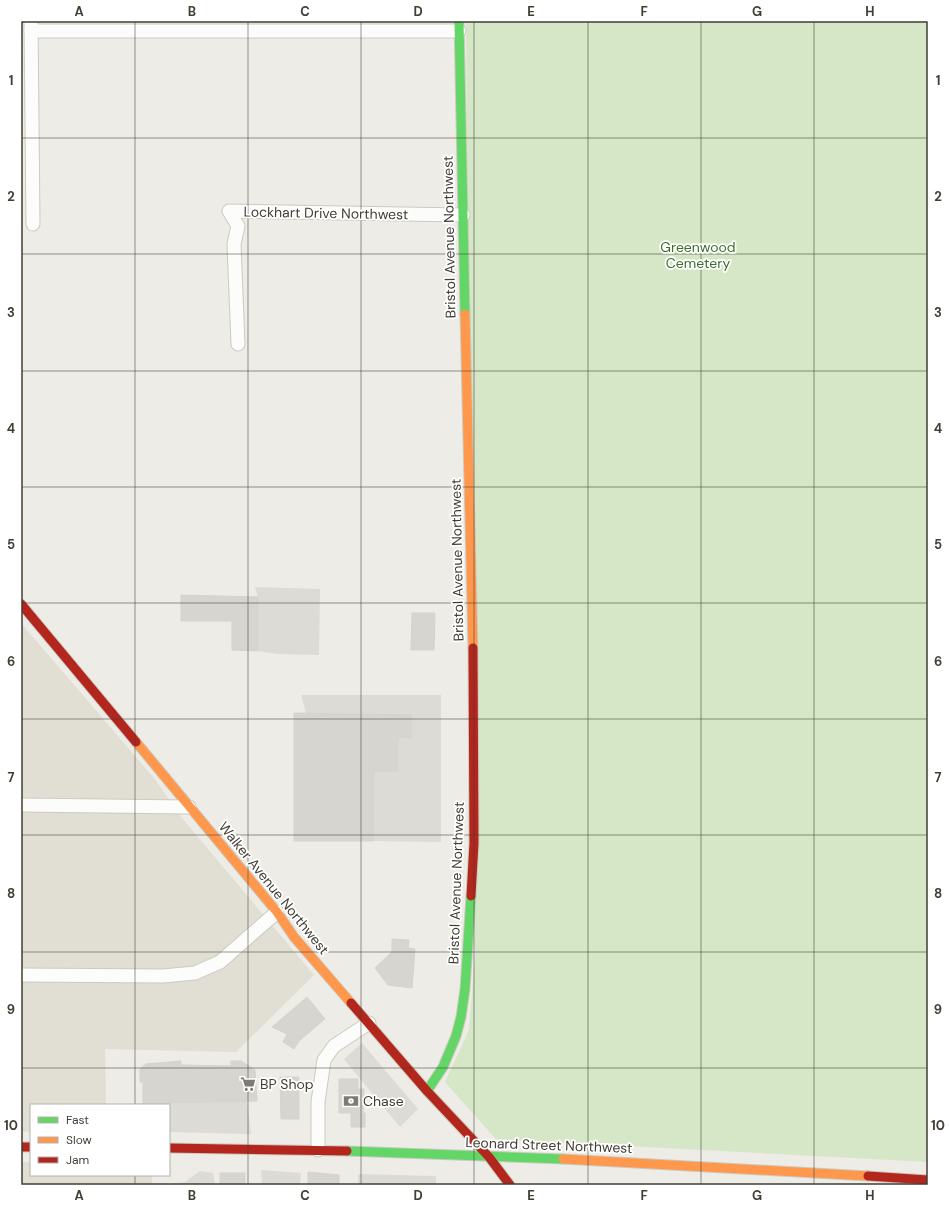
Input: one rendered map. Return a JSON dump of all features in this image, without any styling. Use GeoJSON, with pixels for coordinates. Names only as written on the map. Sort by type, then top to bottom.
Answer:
{"type":"FeatureCollection","features":[{"type":"Feature","properties":{"kind":"main road","name":"Bristol Avenue Northwest"},"geometry":{"type":"LineString","coordinates":[[427,1090],[443,1067],[456,1036],[461,1017],[465,989],[474,843],[474,711],[459,26]]}},
{"type":"Feature","properties":{"kind":"main road","name":"Walker Avenue Northwest"},"geometry":{"type":"LineString","coordinates":[[21,604],[277,912],[294,937],[427,1090],[489,1157],[510,1185]]}},
{"type":"Feature","properties":{"kind":"main road","name":"Leonard Street Northwest"},"geometry":{"type":"LineString","coordinates":[[170,1148],[318,1150],[489,1157],[554,1158],[928,1180]]}},
{"type":"Feature","properties":{"kind":"street"},"geometry":{"type":"LineString","coordinates":[[33,224],[31,26],[459,26]]}},
{"type":"Feature","properties":{"kind":"street","name":"Lockhart Drive Northwest"},"geometry":{"type":"LineString","coordinates":[[238,344],[234,244],[238,226],[229,211],[463,215]]}},
{"type":"Feature","properties":{"kind":"street"},"geometry":{"type":"LineString","coordinates":[[21,805],[189,807]]}},
{"type":"Feature","properties":{"kind":"street"},"geometry":{"type":"LineString","coordinates":[[21,975],[163,976],[195,973],[220,962],[277,912]]}},
{"type":"Feature","properties":{"kind":"street"},"geometry":{"type":"LineString","coordinates":[[318,1150],[318,1102],[324,1060],[334,1046],[369,1023]]}},
{"type":"Feature","properties":{"kind":"shaded area"},"geometry":{"type":"Polygon","coordinates":[[[255,587],[320,589],[319,655],[277,654],[258,651],[258,597],[255,587]]]}},
{"type":"Feature","properties":{"kind":"shaded area"},"geometry":{"type":"Polygon","coordinates":[[[21,623],[154,778],[182,818],[314,975],[236,1052],[105,1049],[106,1104],[30,1104],[30,1132],[21,1131],[21,623]]]}},
{"type":"Feature","properties":{"kind":"shaded area"},"geometry":{"type":"Polygon","coordinates":[[[301,695],[441,695],[441,842],[373,841],[374,771],[398,770],[398,737],[411,737],[411,715],[306,713],[301,695]]]}},
{"type":"Feature","properties":{"kind":"shaded area"},"geometry":{"type":"Polygon","coordinates":[[[362,1043],[418,1109],[400,1127],[344,1059],[362,1043]]]}},
{"type":"Feature","properties":{"kind":"shaded area"},"geometry":{"type":"Polygon","coordinates":[[[247,1101],[251,1134],[170,1132],[170,1104],[126,1104],[247,1101]]]}},
{"type":"Feature","properties":{"kind":"shaded area"},"geometry":{"type":"Polygon","coordinates":[[[21,1162],[30,1162],[30,1176],[152,1176],[152,1185],[21,1185],[21,1162]]]}},
{"type":"Feature","properties":{"kind":"shaded area"},"geometry":{"type":"Polygon","coordinates":[[[261,1170],[301,1173],[300,1185],[262,1185],[261,1170]]]}},
{"type":"Feature","properties":{"kind":"shaded area"},"geometry":{"type":"Polygon","coordinates":[[[200,1171],[213,1173],[215,1185],[167,1185],[185,1182],[200,1171]]]}},
{"type":"Feature","properties":{"kind":"shaded area"},"geometry":{"type":"Polygon","coordinates":[[[358,1174],[436,1176],[436,1185],[358,1185],[358,1174]]]}},
{"type":"Feature","properties":{"kind":"green space","name":"Greenwood Cemetery"},"geometry":{"type":"Polygon","coordinates":[[[466,21],[928,21],[928,1162],[496,1139],[445,1082],[469,1030],[475,955],[466,21]]]}},
{"type":"Feature","properties":{"kind":"building"},"geometry":{"type":"Polygon","coordinates":[[[181,595],[258,597],[258,651],[232,650],[232,621],[181,621],[181,595]]]}},
{"type":"Feature","properties":{"kind":"building"},"geometry":{"type":"Polygon","coordinates":[[[412,613],[435,613],[434,650],[411,650],[412,613]]]}},
{"type":"Feature","properties":{"kind":"building"},"geometry":{"type":"Polygon","coordinates":[[[294,713],[411,715],[411,738],[398,737],[398,771],[374,771],[373,841],[294,841],[294,713]]]}},
{"type":"Feature","properties":{"kind":"building"},"geometry":{"type":"Polygon","coordinates":[[[392,939],[409,940],[408,948],[415,949],[412,988],[388,985],[375,968],[392,952],[392,939]]]}},
{"type":"Feature","properties":{"kind":"building"},"geometry":{"type":"Polygon","coordinates":[[[307,997],[325,1019],[299,1041],[294,1049],[283,1042],[287,1034],[272,1027],[307,997]]]}},
{"type":"Feature","properties":{"kind":"building"},"geometry":{"type":"Polygon","coordinates":[[[181,1061],[181,1065],[231,1066],[231,1061],[241,1061],[255,1070],[257,1101],[143,1103],[143,1082],[140,1082],[140,1069],[146,1064],[181,1061]]]}},
{"type":"Feature","properties":{"kind":"building"},"geometry":{"type":"Polygon","coordinates":[[[280,1077],[299,1077],[299,1119],[281,1119],[280,1077]]]}},
{"type":"Feature","properties":{"kind":"building","name":"Chase"},"geometry":{"type":"Polygon","coordinates":[[[339,1079],[358,1079],[358,1089],[364,1089],[363,1113],[365,1113],[365,1127],[351,1127],[351,1113],[339,1113],[339,1079]]]}},
{"type":"Feature","properties":{"kind":"building"},"geometry":{"type":"Polygon","coordinates":[[[308,1172],[339,1175],[339,1185],[308,1185],[308,1172]]]}},
{"type":"Feature","properties":{"kind":"building"},"geometry":{"type":"Polygon","coordinates":[[[220,1173],[245,1173],[245,1185],[220,1185],[220,1173]]]}},
{"type":"Feature","properties":{"kind":"traffic: fast"},"geometry":{"type":"LineString","coordinates":[[459,21],[465,314]]}},
{"type":"Feature","properties":{"kind":"traffic: fast"},"geometry":{"type":"LineString","coordinates":[[427,1091],[443,1067],[456,1036],[461,1017],[465,989],[471,896]]}},
{"type":"Feature","properties":{"kind":"traffic: fast"},"geometry":{"type":"LineString","coordinates":[[347,1151],[563,1159]]}},
{"type":"Feature","properties":{"kind":"traffic: slow"},"geometry":{"type":"LineString","coordinates":[[465,314],[473,648]]}},
{"type":"Feature","properties":{"kind":"traffic: slow"},"geometry":{"type":"LineString","coordinates":[[136,742],[277,912],[294,937],[351,1003]]}},
{"type":"Feature","properties":{"kind":"traffic: slow"},"geometry":{"type":"LineString","coordinates":[[563,1159],[868,1176]]}},
{"type":"Feature","properties":{"kind":"traffic: jam"},"geometry":{"type":"LineString","coordinates":[[21,604],[136,742]]}},
{"type":"Feature","properties":{"kind":"traffic: jam"},"geometry":{"type":"LineString","coordinates":[[471,896],[474,843],[473,648]]}},
{"type":"Feature","properties":{"kind":"traffic: jam"},"geometry":{"type":"LineString","coordinates":[[351,1003],[427,1091],[489,1157],[510,1185]]}},
{"type":"Feature","properties":{"kind":"traffic: jam"},"geometry":{"type":"LineString","coordinates":[[21,1147],[30,1147]]}},
{"type":"Feature","properties":{"kind":"traffic: jam"},"geometry":{"type":"LineString","coordinates":[[170,1148],[347,1151]]}},
{"type":"Feature","properties":{"kind":"traffic: jam"},"geometry":{"type":"LineString","coordinates":[[868,1176],[928,1180]]}},
{"type":"Feature","properties":{"kind":"place","name":"BP Shop"},"geometry":{"type":"Point","coordinates":[248,1084]}},
{"type":"Feature","properties":{"kind":"place","name":"Chase"},"geometry":{"type":"Point","coordinates":[351,1101]}}]}
